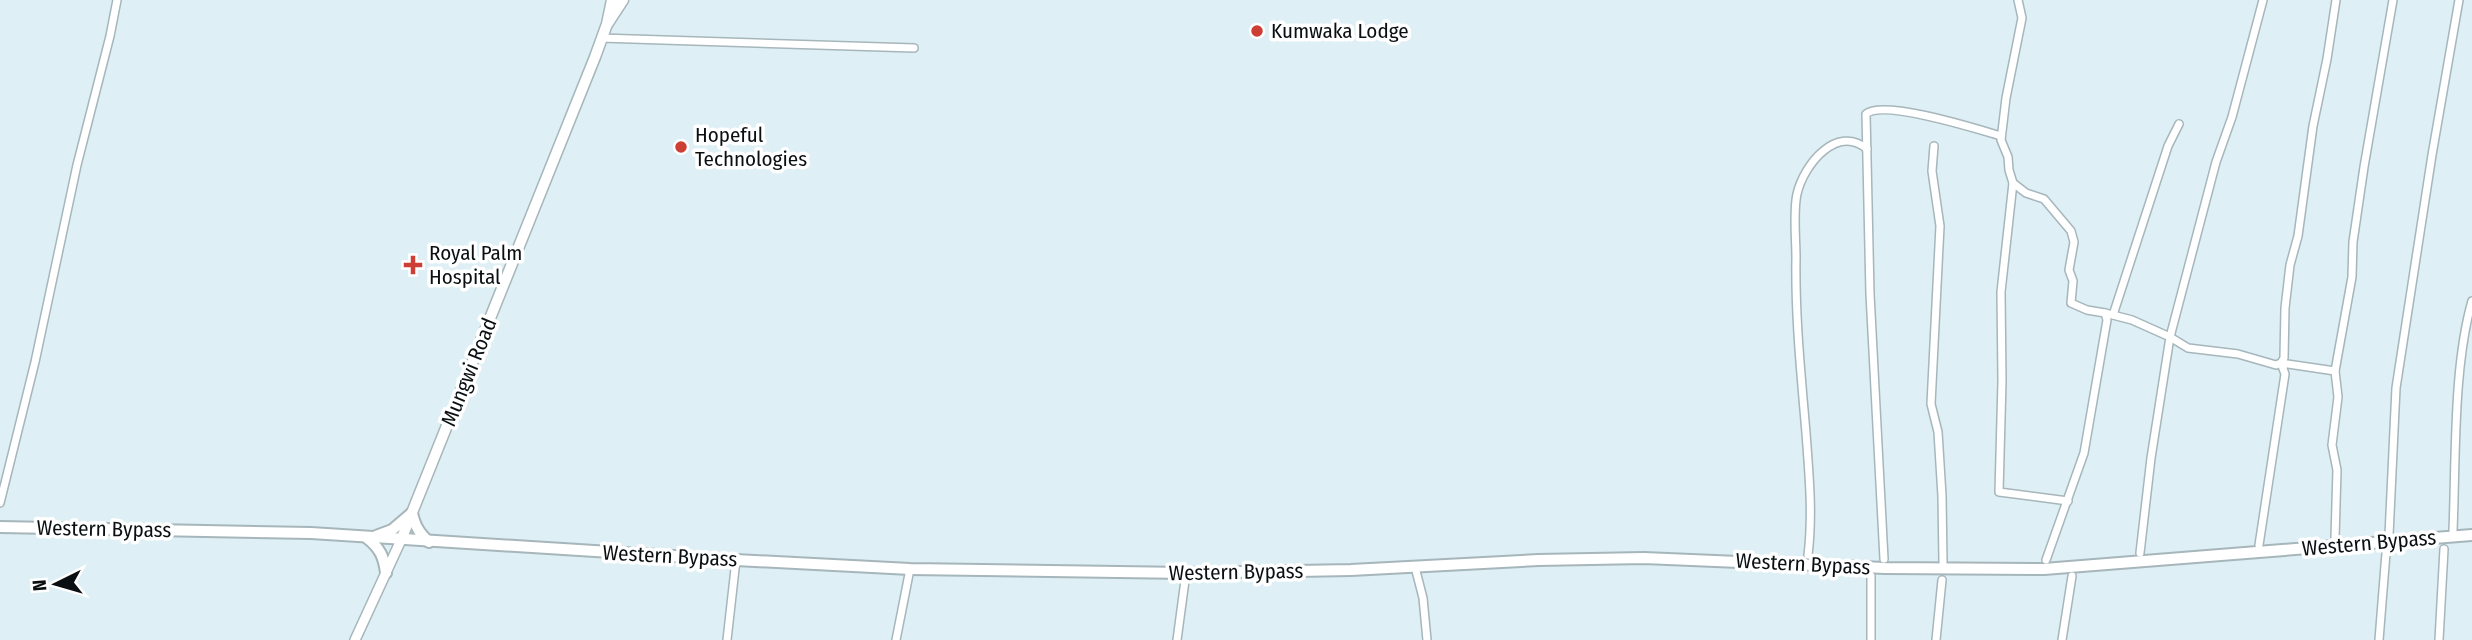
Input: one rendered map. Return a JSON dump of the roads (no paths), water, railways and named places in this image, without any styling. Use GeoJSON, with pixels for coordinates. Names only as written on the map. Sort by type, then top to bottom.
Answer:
{"type":"FeatureCollection","features":[{"type":"Feature","properties":{"kind":"main road","name":"Mungwi Road"},"geometry":{"type":"LineString","coordinates":[[607,24],[612,0]]}},
{"type":"Feature","properties":{"kind":"main road","name":"Mungwi Road"},"geometry":{"type":"LineString","coordinates":[[401,540],[505,286],[601,38],[623,0]]}},
{"type":"Feature","properties":{"kind":"main road"},"geometry":{"type":"LineString","coordinates":[[367,537],[392,530],[412,513]]}},
{"type":"Feature","properties":{"kind":"main road"},"geometry":{"type":"LineString","coordinates":[[412,513],[414,524],[429,542]]}},
{"type":"Feature","properties":{"kind":"main road","name":"Western Bypass"},"geometry":{"type":"LineString","coordinates":[[0,527],[311,533],[910,569],[1186,573],[1644,558],[1885,568],[2044,569],[2472,535]]}},
{"type":"Feature","properties":{"kind":"main road"},"geometry":{"type":"LineString","coordinates":[[367,537],[378,546],[386,573]]}},
{"type":"Feature","properties":{"kind":"street"},"geometry":{"type":"LineString","coordinates":[[0,503],[117,0]]}},
{"type":"Feature","properties":{"kind":"street"},"geometry":{"type":"LineString","coordinates":[[2018,0],[2022,18],[2001,136],[2013,183],[2001,292],[1999,492],[2068,501]]}},
{"type":"Feature","properties":{"kind":"street"},"geometry":{"type":"LineString","coordinates":[[2140,553],[2151,458],[2170,337],[2216,162],[2229,126],[2263,0]]}},
{"type":"Feature","properties":{"kind":"street"},"geometry":{"type":"LineString","coordinates":[[2281,363],[2284,358],[2290,265],[2298,236],[2313,126],[2328,59],[2336,0]]}},
{"type":"Feature","properties":{"kind":"street"},"geometry":{"type":"LineString","coordinates":[[2335,538],[2337,470],[2332,445],[2338,397],[2335,371],[2352,277],[2353,242],[2364,167],[2393,0]]}},
{"type":"Feature","properties":{"kind":"street"},"geometry":{"type":"LineString","coordinates":[[2389,535],[2396,388],[2459,0]]}},
{"type":"Feature","properties":{"kind":"street"},"geometry":{"type":"LineString","coordinates":[[601,38],[914,48]]}},
{"type":"Feature","properties":{"kind":"street"},"geometry":{"type":"LineString","coordinates":[[1884,559],[1870,295],[1866,114],[1873,109],[1886,109],[1935,117],[2001,136]]}},
{"type":"Feature","properties":{"kind":"street"},"geometry":{"type":"LineString","coordinates":[[2046,560],[2084,453],[2107,320],[2168,146],[2179,124]]}},
{"type":"Feature","properties":{"kind":"street"},"geometry":{"type":"LineString","coordinates":[[1808,555],[1811,495],[1795,300],[1797,194],[1813,158],[1850,139],[1867,149]]}},
{"type":"Feature","properties":{"kind":"street"},"geometry":{"type":"LineString","coordinates":[[1934,146],[1932,172],[1940,226],[1931,404],[1938,432],[1943,562]]}},
{"type":"Feature","properties":{"kind":"street"},"geometry":{"type":"LineString","coordinates":[[2013,183],[2026,193],[2043,199],[2071,232],[2074,242],[2069,270],[2073,281],[2071,303],[2087,310],[2132,320],[2188,348],[2238,354],[2276,365],[2281,363],[2335,371]]}},
{"type":"Feature","properties":{"kind":"street"},"geometry":{"type":"LineString","coordinates":[[2453,530],[2459,395],[2467,318],[2472,301]]}},
{"type":"Feature","properties":{"kind":"street"},"geometry":{"type":"LineString","coordinates":[[2259,545],[2285,374],[2281,363]]}},
{"type":"Feature","properties":{"kind":"street","name":"Mungwi Road"},"geometry":{"type":"LineString","coordinates":[[355,640],[401,540]]}},
{"type":"Feature","properties":{"kind":"street"},"geometry":{"type":"LineString","coordinates":[[2439,640],[2444,549]]}},
{"type":"Feature","properties":{"kind":"street"},"geometry":{"type":"LineString","coordinates":[[2379,640],[2386,553]]}},
{"type":"Feature","properties":{"kind":"street"},"geometry":{"type":"LineString","coordinates":[[727,640],[736,560]]}},
{"type":"Feature","properties":{"kind":"street"},"geometry":{"type":"LineString","coordinates":[[1415,567],[1423,597],[1427,640]]}},
{"type":"Feature","properties":{"kind":"street"},"geometry":{"type":"LineString","coordinates":[[896,640],[910,569]]}},
{"type":"Feature","properties":{"kind":"street"},"geometry":{"type":"LineString","coordinates":[[1177,640],[1186,573]]}},
{"type":"Feature","properties":{"kind":"street"},"geometry":{"type":"LineString","coordinates":[[1871,576],[1871,640]]}},
{"type":"Feature","properties":{"kind":"street"},"geometry":{"type":"LineString","coordinates":[[2062,640],[2072,576]]}},
{"type":"Feature","properties":{"kind":"street"},"geometry":{"type":"LineString","coordinates":[[1936,640],[1942,580]]}},
{"type":"Feature","properties":{"kind":"place","name":"Kumwaka Lodge"},"geometry":{"type":"Point","coordinates":[1257,31]}},
{"type":"Feature","properties":{"kind":"place","name":"Hopeful Technologies"},"geometry":{"type":"Point","coordinates":[681,147]}},
{"type":"Feature","properties":{"kind":"place","name":"Royal Palm Hospital"},"geometry":{"type":"Point","coordinates":[413,265]}}]}
